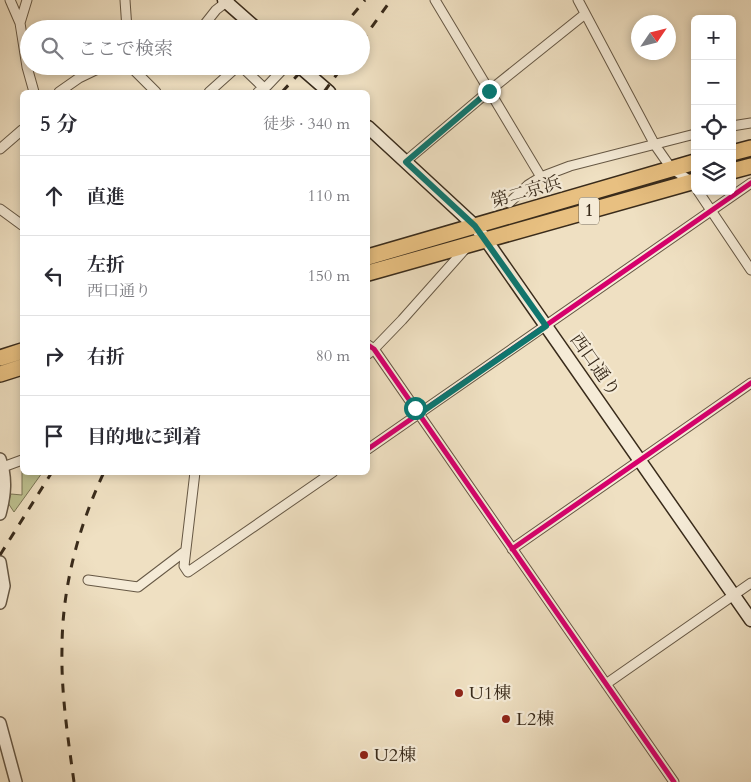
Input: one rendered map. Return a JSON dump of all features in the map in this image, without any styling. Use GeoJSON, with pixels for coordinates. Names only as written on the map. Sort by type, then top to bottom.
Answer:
{"type":"FeatureCollection","features":[{"type":"Feature","properties":{"kind":"highway"},"geometry":{"type":"LineString","coordinates":[[736,152],[751,148]]}},
{"type":"Feature","properties":{"kind":"highway","name":"第二京浜"},"geometry":{"type":"LineString","coordinates":[[370,256],[691,163]]}},
{"type":"Feature","properties":{"kind":"highway"},"geometry":{"type":"LineString","coordinates":[[736,170],[751,166]]}},
{"type":"Feature","properties":{"kind":"highway","name":"第二京浜"},"geometry":{"type":"LineString","coordinates":[[370,272],[691,186]]}},
{"type":"Feature","properties":{"kind":"highway"},"geometry":{"type":"LineString","coordinates":[[0,358],[20,352]]}},
{"type":"Feature","properties":{"kind":"highway"},"geometry":{"type":"LineString","coordinates":[[0,374],[20,368]]}},
{"type":"Feature","properties":{"kind":"main road"},"geometry":{"type":"LineString","coordinates":[[227,1],[247,20]]}},
{"type":"Feature","properties":{"kind":"main road"},"geometry":{"type":"LineString","coordinates":[[309,75],[326,90]]}},
{"type":"Feature","properties":{"kind":"main road","name":"西口通り"},"geometry":{"type":"LineString","coordinates":[[370,129],[475,226],[486,240],[751,620]]}},
{"type":"Feature","properties":{"kind":"street"},"geometry":{"type":"LineString","coordinates":[[10,0],[20,23]]}},
{"type":"Feature","properties":{"kind":"street"},"geometry":{"type":"LineString","coordinates":[[21,20],[27,0]]}},
{"type":"Feature","properties":{"kind":"street"},"geometry":{"type":"LineString","coordinates":[[124,0],[127,20]]}},
{"type":"Feature","properties":{"kind":"street"},"geometry":{"type":"LineString","coordinates":[[436,0],[541,177]]}},
{"type":"Feature","properties":{"kind":"street"},"geometry":{"type":"LineString","coordinates":[[578,0],[655,145],[671,168],[691,182]]}},
{"type":"Feature","properties":{"kind":"street"},"geometry":{"type":"LineString","coordinates":[[208,20],[227,1]]}},
{"type":"Feature","properties":{"kind":"street"},"geometry":{"type":"LineString","coordinates":[[406,162],[489,91],[585,14]]}},
{"type":"Feature","properties":{"kind":"street"},"geometry":{"type":"LineString","coordinates":[[29,75],[33,90]]}},
{"type":"Feature","properties":{"kind":"street"},"geometry":{"type":"LineString","coordinates":[[62,90],[85,75]]}},
{"type":"Feature","properties":{"kind":"street"},"geometry":{"type":"LineString","coordinates":[[138,75],[151,90]]}},
{"type":"Feature","properties":{"kind":"street"},"geometry":{"type":"LineString","coordinates":[[211,90],[229,75]]}},
{"type":"Feature","properties":{"kind":"street"},"geometry":{"type":"LineString","coordinates":[[247,75],[261,90],[277,75]]}},
{"type":"Feature","properties":{"kind":"street"},"geometry":{"type":"LineString","coordinates":[[736,125],[751,123]]}},
{"type":"Feature","properties":{"kind":"street"},"geometry":{"type":"LineString","coordinates":[[0,149],[20,132]]}},
{"type":"Feature","properties":{"kind":"street"},"geometry":{"type":"LineString","coordinates":[[510,203],[528,185],[541,177],[570,166],[691,135]]}},
{"type":"Feature","properties":{"kind":"street"},"geometry":{"type":"LineString","coordinates":[[370,448],[751,183]]}},
{"type":"Feature","properties":{"kind":"street"},"geometry":{"type":"LineString","coordinates":[[701,195],[751,270]]}},
{"type":"Feature","properties":{"kind":"street"},"geometry":{"type":"LineString","coordinates":[[0,209],[20,224]]}},
{"type":"Feature","properties":{"kind":"street"},"geometry":{"type":"LineString","coordinates":[[470,244],[370,349],[419,414],[674,782]]}},
{"type":"Feature","properties":{"kind":"street"},"geometry":{"type":"LineString","coordinates":[[512,548],[751,382]]}},
{"type":"Feature","properties":{"kind":"street"},"geometry":{"type":"LineString","coordinates":[[0,514],[5,495],[1,465],[20,460]]}},
{"type":"Feature","properties":{"kind":"street"},"geometry":{"type":"LineString","coordinates":[[195,475],[184,552],[184,566],[188,572],[329,475]]}},
{"type":"Feature","properties":{"kind":"street"},"geometry":{"type":"LineString","coordinates":[[88,580],[138,587],[184,552]]}},
{"type":"Feature","properties":{"kind":"street"},"geometry":{"type":"LineString","coordinates":[[0,562],[4,586],[0,603]]}},
{"type":"Feature","properties":{"kind":"street"},"geometry":{"type":"LineString","coordinates":[[606,684],[751,583]]}},
{"type":"Feature","properties":{"kind":"street"},"geometry":{"type":"LineString","coordinates":[[0,723],[16,782]]}},
{"type":"Feature","properties":{"kind":"green space"},"geometry":{"type":"Polygon","coordinates":[[[22,475],[41,475],[14,512],[8,503],[11,494],[22,495],[22,475]]]}},
{"type":"Feature","properties":{"kind":"railway"},"geometry":{"type":"LineString","coordinates":[[348,20],[365,0]]}},
{"type":"Feature","properties":{"kind":"railway"},"geometry":{"type":"LineString","coordinates":[[370,29],[391,0]]}},
{"type":"Feature","properties":{"kind":"railway"},"geometry":{"type":"LineString","coordinates":[[284,90],[298,75]]}},
{"type":"Feature","properties":{"kind":"railway"},"geometry":{"type":"LineString","coordinates":[[325,90],[336,75]]}},
{"type":"Feature","properties":{"kind":"railway"},"geometry":{"type":"LineString","coordinates":[[0,555],[50,475]]}},
{"type":"Feature","properties":{"kind":"railway"},"geometry":{"type":"LineString","coordinates":[[74,782],[65,716],[63,683],[62,649],[65,603],[68,581],[79,537],[103,475]]}},
{"type":"Feature","properties":{"kind":"cycle path"},"geometry":{"type":"LineString","coordinates":[[370,448],[751,183]]}},
{"type":"Feature","properties":{"kind":"cycle path"},"geometry":{"type":"LineString","coordinates":[[370,346],[374,349],[674,782]]}},
{"type":"Feature","properties":{"kind":"cycle path"},"geometry":{"type":"LineString","coordinates":[[512,549],[751,383]]}},
{"type":"Feature","properties":{"kind":"place","name":"U1棟"},"geometry":{"type":"Point","coordinates":[459,693]}},
{"type":"Feature","properties":{"kind":"place","name":"L2棟"},"geometry":{"type":"Point","coordinates":[506,719]}},
{"type":"Feature","properties":{"kind":"place","name":"U2棟"},"geometry":{"type":"Point","coordinates":[364,755]}},
{"type":"Feature","properties":{"kind":"route"},"geometry":{"type":"LineString","coordinates":[[415,408],[419,414],[546,326],[475,226],[406,162],[489,91]]}}]}
